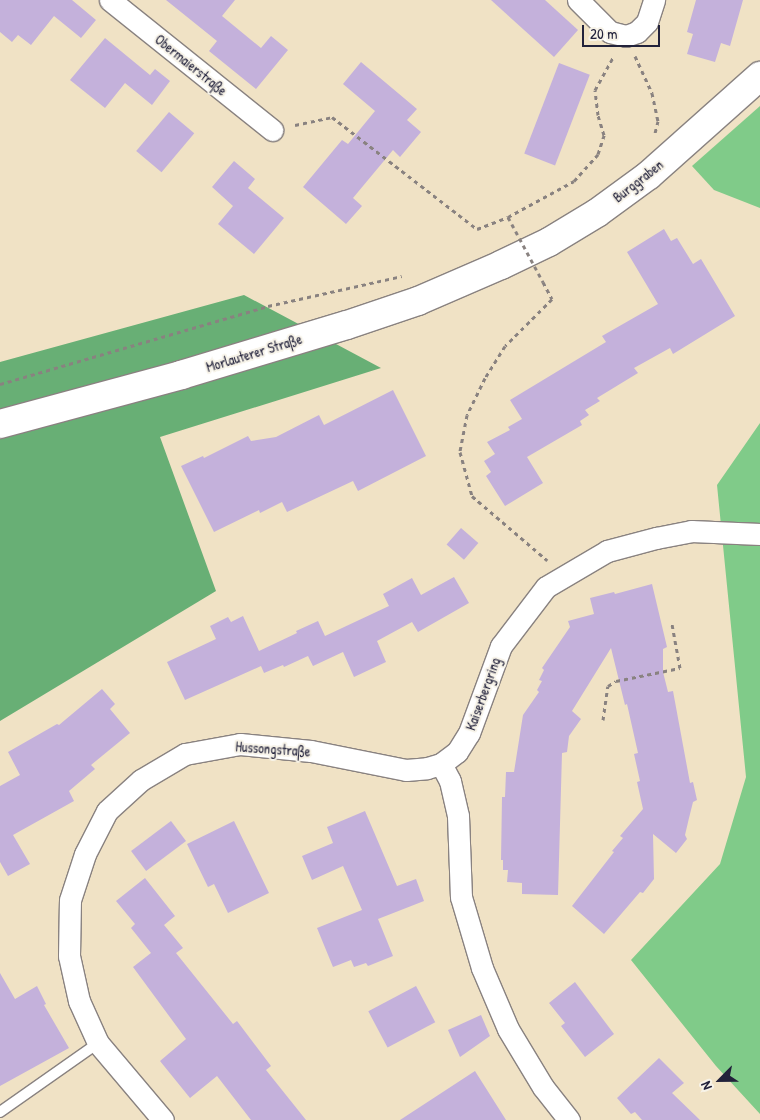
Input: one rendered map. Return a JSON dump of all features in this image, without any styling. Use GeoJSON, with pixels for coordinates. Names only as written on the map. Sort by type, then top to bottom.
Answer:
{"type":"FeatureCollection","features":[{"type":"Feature","properties":{"kind":"street","name":"Obermaierstraße"},"geometry":{"type":"LineString","coordinates":[[110,0],[272,130]]}},
{"type":"Feature","properties":{"kind":"street"},"geometry":{"type":"LineString","coordinates":[[578,0],[610,32],[626,36],[637,32],[647,22],[654,0]]}},
{"type":"Feature","properties":{"kind":"street","name":"Burggraben"},"geometry":{"type":"LineString","coordinates":[[502,265],[549,242],[597,213],[649,175],[760,76]]}},
{"type":"Feature","properties":{"kind":"street","name":"Morlauterer Straße"},"geometry":{"type":"LineString","coordinates":[[0,424],[181,375],[348,325],[418,300],[502,265]]}},
{"type":"Feature","properties":{"kind":"street","name":"Kaiserbergring"},"geometry":{"type":"LineString","coordinates":[[441,764],[457,752],[469,733],[501,646],[546,588],[564,575],[607,551],[656,538],[691,531],[760,534]]}},
{"type":"Feature","properties":{"kind":"street","name":"Hussongstraße"},"geometry":{"type":"LineString","coordinates":[[163,1120],[98,1043],[79,1000],[69,956],[70,900],[85,854],[107,811],[140,780],[185,754],[240,744],[311,750],[406,770],[427,768],[441,764]]}},
{"type":"Feature","properties":{"kind":"street"},"geometry":{"type":"LineString","coordinates":[[441,764],[450,781],[458,816],[461,896],[482,968],[508,1029],[543,1088],[569,1120]]}},
{"type":"Feature","properties":{"kind":"lane"},"geometry":{"type":"LineString","coordinates":[[0,1112],[98,1043]]}},
{"type":"Feature","properties":{"kind":"path"},"geometry":{"type":"LineString","coordinates":[[272,130],[332,117],[477,229],[508,217],[574,181],[598,154],[604,135],[598,115],[595,90],[626,36]]}},
{"type":"Feature","properties":{"kind":"path"},"geometry":{"type":"LineString","coordinates":[[626,36],[652,93],[658,121],[651,147],[649,175]]}},
{"type":"Feature","properties":{"kind":"path"},"geometry":{"type":"LineString","coordinates":[[508,217],[552,300],[505,346],[467,415],[460,452],[472,496],[564,575]]}},
{"type":"Feature","properties":{"kind":"path"},"geometry":{"type":"LineString","coordinates":[[517,236],[524,232]]}},
{"type":"Feature","properties":{"kind":"path"},"geometry":{"type":"LineString","coordinates":[[0,384],[268,306],[403,276]]}},
{"type":"Feature","properties":{"kind":"path"},"geometry":{"type":"LineString","coordinates":[[603,720],[608,686],[616,681],[680,668],[672,624]]}},
{"type":"Feature","properties":{"kind":"green space"},"geometry":{"type":"Polygon","coordinates":[[[760,106],[760,208],[714,190],[692,166],[760,106]]]}},
{"type":"Feature","properties":{"kind":"green space"},"geometry":{"type":"Polygon","coordinates":[[[244,295],[381,368],[160,437],[216,591],[0,721],[0,362],[244,295]]]}},
{"type":"Feature","properties":{"kind":"green space"},"geometry":{"type":"Polygon","coordinates":[[[760,423],[760,1114],[716,1066],[631,960],[720,864],[746,777],[717,485],[760,423]]]}},
{"type":"Feature","properties":{"kind":"building"},"geometry":{"type":"Polygon","coordinates":[[[0,0],[72,0],[96,20],[81,38],[54,16],[31,45],[18,35],[12,42],[0,32],[0,0]]]}},
{"type":"Feature","properties":{"kind":"building"},"geometry":{"type":"Polygon","coordinates":[[[166,0],[235,0],[222,16],[261,48],[271,36],[288,50],[256,89],[209,51],[217,41],[166,0]]]}},
{"type":"Feature","properties":{"kind":"building"},"geometry":{"type":"Polygon","coordinates":[[[491,0],[545,0],[578,30],[554,57],[491,0]]]}},
{"type":"Feature","properties":{"kind":"building"},"geometry":{"type":"Polygon","coordinates":[[[696,0],[743,0],[730,46],[721,43],[715,62],[687,54],[693,34],[687,32],[696,0]]]}},
{"type":"Feature","properties":{"kind":"building"},"geometry":{"type":"Polygon","coordinates":[[[105,38],[150,75],[155,69],[170,81],[152,105],[125,83],[105,108],[70,80],[105,38]]]}},
{"type":"Feature","properties":{"kind":"building"},"geometry":{"type":"Polygon","coordinates":[[[361,62],[417,109],[407,120],[421,132],[400,157],[393,150],[353,198],[362,206],[346,224],[303,187],[342,140],[348,144],[375,111],[343,84],[361,62]]]}},
{"type":"Feature","properties":{"kind":"building"},"geometry":{"type":"Polygon","coordinates":[[[559,63],[590,75],[555,165],[524,154],[559,63]]]}},
{"type":"Feature","properties":{"kind":"building"},"geometry":{"type":"Polygon","coordinates":[[[169,112],[194,133],[161,172],[136,151],[169,112]]]}},
{"type":"Feature","properties":{"kind":"building"},"geometry":{"type":"Polygon","coordinates":[[[234,161],[255,179],[248,188],[284,218],[254,254],[218,224],[233,206],[212,187],[234,161]]]}},
{"type":"Feature","properties":{"kind":"building"},"geometry":{"type":"Polygon","coordinates":[[[664,229],[671,241],[677,238],[693,264],[701,259],[735,316],[673,354],[670,348],[634,368],[638,373],[597,398],[600,401],[585,410],[589,415],[580,421],[582,425],[527,457],[543,483],[505,506],[486,476],[491,472],[484,461],[495,454],[487,442],[510,430],[508,427],[522,419],[510,400],[606,342],[602,336],[658,304],[627,252],[664,229]]]}},
{"type":"Feature","properties":{"kind":"building"},"geometry":{"type":"Polygon","coordinates":[[[393,390],[426,456],[358,491],[353,481],[287,512],[282,502],[260,513],[259,510],[214,532],[181,466],[203,456],[204,458],[248,436],[251,441],[276,437],[319,415],[324,425],[393,390]]]}},
{"type":"Feature","properties":{"kind":"building"},"geometry":{"type":"Polygon","coordinates":[[[461,528],[478,543],[464,560],[447,545],[461,528]]]}},
{"type":"Feature","properties":{"kind":"building"},"geometry":{"type":"Polygon","coordinates":[[[454,577],[469,603],[418,632],[412,622],[377,641],[386,662],[354,677],[343,652],[313,666],[308,656],[284,667],[283,665],[264,673],[261,666],[185,700],[167,662],[216,639],[210,626],[228,617],[231,622],[243,616],[259,651],[318,621],[325,636],[389,606],[383,594],[412,578],[421,595],[454,577]]]}},
{"type":"Feature","properties":{"kind":"building"},"geometry":{"type":"Polygon","coordinates":[[[652,584],[667,647],[663,649],[663,672],[668,692],[673,691],[690,783],[693,782],[697,800],[693,802],[685,835],[687,839],[676,853],[653,834],[654,879],[643,893],[640,892],[604,934],[572,906],[614,852],[612,851],[623,838],[620,836],[643,809],[637,782],[640,781],[634,754],[638,753],[627,704],[625,705],[611,648],[572,711],[581,719],[569,736],[567,752],[562,753],[558,895],[522,894],[522,883],[507,882],[508,870],[503,870],[503,860],[501,860],[502,797],[505,797],[506,772],[514,772],[523,715],[539,692],[537,690],[542,681],[539,680],[544,670],[542,668],[570,627],[568,621],[594,614],[590,598],[614,592],[615,594],[652,584]]]}},
{"type":"Feature","properties":{"kind":"building"},"geometry":{"type":"Polygon","coordinates":[[[102,689],[115,704],[110,709],[130,733],[91,765],[95,769],[69,791],[74,801],[13,835],[30,864],[8,876],[0,862],[0,786],[20,775],[8,752],[57,724],[59,725],[102,689]]]}},
{"type":"Feature","properties":{"kind":"building"},"geometry":{"type":"Polygon","coordinates":[[[365,811],[397,886],[416,879],[424,901],[378,919],[393,956],[368,966],[366,963],[354,967],[351,960],[333,967],[317,928],[362,910],[343,866],[312,880],[302,856],[333,843],[327,827],[365,811]]]}},
{"type":"Feature","properties":{"kind":"building"},"geometry":{"type":"Polygon","coordinates":[[[171,821],[186,841],[146,871],[131,851],[171,821]]]}},
{"type":"Feature","properties":{"kind":"building"},"geometry":{"type":"Polygon","coordinates":[[[234,821],[269,893],[228,913],[214,884],[208,887],[187,844],[234,821]]]}},
{"type":"Feature","properties":{"kind":"building"},"geometry":{"type":"Polygon","coordinates":[[[145,878],[175,916],[164,925],[183,948],[176,953],[233,1024],[237,1021],[271,1066],[266,1070],[306,1120],[251,1120],[217,1076],[190,1098],[160,1061],[186,1039],[133,967],[151,953],[131,928],[135,924],[116,901],[145,878]]]}},
{"type":"Feature","properties":{"kind":"building"},"geometry":{"type":"Polygon","coordinates":[[[0,973],[15,999],[37,986],[46,1004],[44,1005],[69,1048],[0,1086],[0,973]]]}},
{"type":"Feature","properties":{"kind":"building"},"geometry":{"type":"Polygon","coordinates":[[[575,982],[614,1034],[585,1057],[561,1026],[565,1023],[549,1003],[575,982]]]}},
{"type":"Feature","properties":{"kind":"building"},"geometry":{"type":"Polygon","coordinates":[[[416,986],[435,1022],[388,1048],[368,1011],[416,986]]]}},
{"type":"Feature","properties":{"kind":"building"},"geometry":{"type":"Polygon","coordinates":[[[481,1015],[490,1036],[460,1057],[448,1030],[481,1015]]]}},
{"type":"Feature","properties":{"kind":"building"},"geometry":{"type":"Polygon","coordinates":[[[659,1058],[684,1083],[672,1093],[700,1120],[642,1120],[635,1112],[631,1114],[617,1098],[659,1058]]]}},
{"type":"Feature","properties":{"kind":"building"},"geometry":{"type":"Polygon","coordinates":[[[475,1071],[506,1120],[400,1120],[449,1088],[475,1071]]]}}]}
